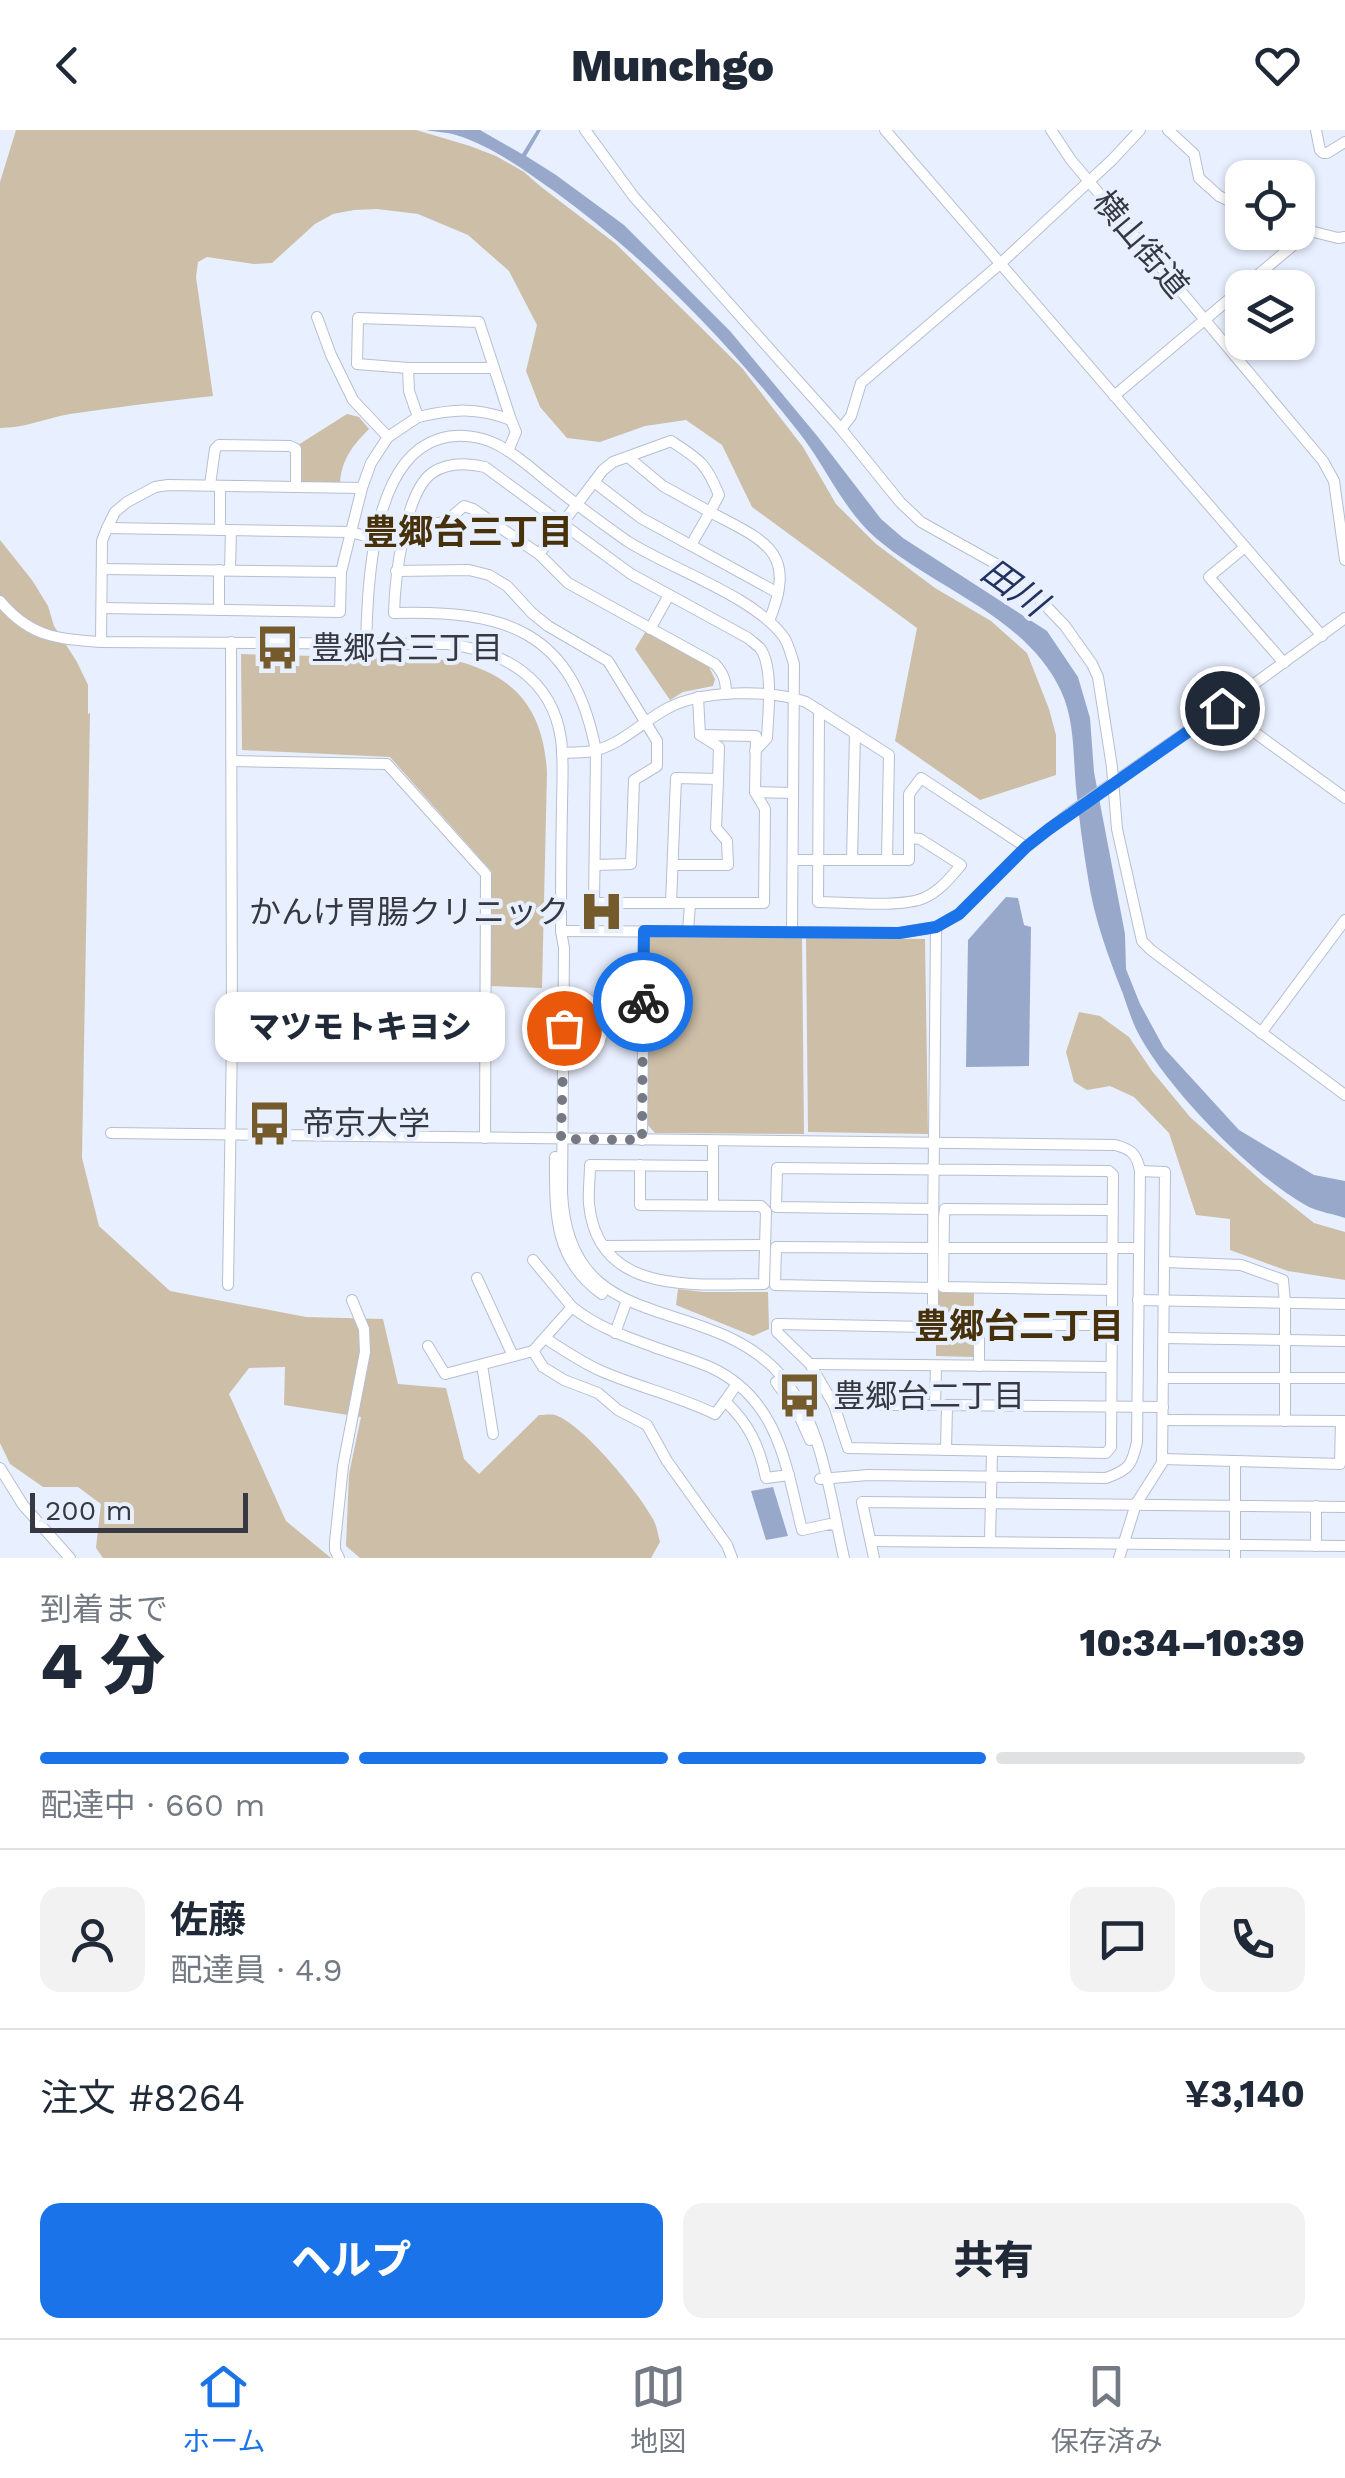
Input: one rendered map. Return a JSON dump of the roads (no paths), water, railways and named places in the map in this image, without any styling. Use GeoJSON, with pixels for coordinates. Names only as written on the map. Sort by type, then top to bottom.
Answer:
{"type":"FeatureCollection","features":[{"type":"Feature","properties":{"kind":"street"},"geometry":{"type":"LineString","coordinates":[[584,130],[634,197],[921,522],[1005,569],[1066,626],[1098,677],[1117,829],[1142,941],[1345,1095]]}},
{"type":"Feature","properties":{"kind":"street"},"geometry":{"type":"LineString","coordinates":[[886,130],[1322,636]]}},
{"type":"Feature","properties":{"kind":"street","name":"横山街道"},"geometry":{"type":"LineString","coordinates":[[1052,130],[1070,160],[1330,471],[1345,560]]}},
{"type":"Feature","properties":{"kind":"street"},"geometry":{"type":"LineString","coordinates":[[840,429],[851,416],[862,383],[1000,264],[1140,130]]}},
{"type":"Feature","properties":{"kind":"street"},"geometry":{"type":"LineString","coordinates":[[1168,130],[1194,154],[1199,178],[1225,199]]}},
{"type":"Feature","properties":{"kind":"street"},"geometry":{"type":"LineString","coordinates":[[1316,130],[1323,153],[1345,142]]}},
{"type":"Feature","properties":{"kind":"street"},"geometry":{"type":"LineString","coordinates":[[1315,233],[1345,237]]}},
{"type":"Feature","properties":{"kind":"street"},"geometry":{"type":"LineString","coordinates":[[1114,396],[1280,250]]}},
{"type":"Feature","properties":{"kind":"street"},"geometry":{"type":"LineString","coordinates":[[317,317],[354,400],[388,437]]}},
{"type":"Feature","properties":{"kind":"street"},"geometry":{"type":"LineString","coordinates":[[494,368],[357,364],[358,318],[479,322],[516,432],[508,451]]}},
{"type":"Feature","properties":{"kind":"street"},"geometry":{"type":"LineString","coordinates":[[408,368],[409,391],[418,417]]}},
{"type":"Feature","properties":{"kind":"street"},"geometry":{"type":"LineString","coordinates":[[102,608],[340,612],[341,572],[362,488],[371,463],[388,437],[418,417],[465,409],[511,420]]}},
{"type":"Feature","properties":{"kind":"street"},"geometry":{"type":"LineString","coordinates":[[366,643],[368,573],[375,538],[398,470],[422,446],[448,436],[494,442],[640,549],[744,603],[786,638],[794,664],[792,932]]}},
{"type":"Feature","properties":{"kind":"street"},"geometry":{"type":"LineString","coordinates":[[539,554],[603,470],[613,462],[671,441],[700,460],[719,495],[691,545]]}},
{"type":"Feature","properties":{"kind":"street"},"geometry":{"type":"LineString","coordinates":[[218,610],[225,530],[215,486],[215,449],[220,445],[290,446],[296,449],[296,486]]}},
{"type":"Feature","properties":{"kind":"street"},"geometry":{"type":"LineString","coordinates":[[628,457],[663,486],[751,533],[775,553],[778,600],[769,621]]}},
{"type":"Feature","properties":{"kind":"street"},"geometry":{"type":"LineString","coordinates":[[700,734],[756,736],[756,751],[756,792],[766,809],[764,904],[594,903],[596,750],[578,688],[555,656],[521,630],[465,614],[394,613],[396,571],[408,522],[418,489],[430,474],[447,466],[485,467],[630,574],[760,648],[767,662],[767,738],[756,751]]}},
{"type":"Feature","properties":{"kind":"street"},"geometry":{"type":"LineString","coordinates":[[594,482],[642,518],[778,592]]}},
{"type":"Feature","properties":{"kind":"street"},"geometry":{"type":"LineString","coordinates":[[101,642],[102,541],[114,512],[127,502],[155,487],[168,485],[362,488]]}},
{"type":"Feature","properties":{"kind":"street"},"geometry":{"type":"LineString","coordinates":[[408,522],[440,523],[464,506],[486,517],[539,554],[568,583],[715,664],[726,681],[726,694]]}},
{"type":"Feature","properties":{"kind":"street"},"geometry":{"type":"LineString","coordinates":[[106,528],[351,532],[402,546]]}},
{"type":"Feature","properties":{"kind":"street"},"geometry":{"type":"LineString","coordinates":[[1245,548],[1209,577],[1284,663]]}},
{"type":"Feature","properties":{"kind":"street"},"geometry":{"type":"LineString","coordinates":[[102,569],[341,572]]}},
{"type":"Feature","properties":{"kind":"street"},"geometry":{"type":"LineString","coordinates":[[396,571],[468,570],[489,575],[507,586],[548,626],[608,662],[657,741],[656,766],[634,780],[631,864],[595,864]]}},
{"type":"Feature","properties":{"kind":"street"},"geometry":{"type":"LineString","coordinates":[[650,629],[669,595]]}},
{"type":"Feature","properties":{"kind":"street"},"geometry":{"type":"LineString","coordinates":[[0,601],[16,619],[42,634],[67,640],[463,646],[511,662],[536,684],[558,726],[562,753],[564,948],[558,1139],[570,1244],[594,1278],[625,1304],[724,1342],[768,1372],[798,1412],[810,1441],[841,1558]]}},
{"type":"Feature","properties":{"kind":"street"},"geometry":{"type":"LineString","coordinates":[[521,630],[532,613]]}},
{"type":"Feature","properties":{"kind":"street"},"geometry":{"type":"LineString","coordinates":[[561,931],[899,933],[936,927],[967,907],[1026,847],[1071,812],[1345,618]]}},
{"type":"Feature","properties":{"kind":"street"},"geometry":{"type":"LineString","coordinates":[[228,1285],[232,1134],[231,642]]}},
{"type":"Feature","properties":{"kind":"street"},"geometry":{"type":"LineString","coordinates":[[562,753],[596,750],[670,707],[698,697],[792,697],[888,755],[887,860]]}},
{"type":"Feature","properties":{"kind":"street"},"geometry":{"type":"LineString","coordinates":[[698,697],[700,734]]}},
{"type":"Feature","properties":{"kind":"street"},"geometry":{"type":"LineString","coordinates":[[1222,708],[1345,798]]}},
{"type":"Feature","properties":{"kind":"street"},"geometry":{"type":"LineString","coordinates":[[819,710],[818,902],[911,902],[927,897],[961,865],[920,839],[910,838]]}},
{"type":"Feature","properties":{"kind":"street"},"geometry":{"type":"LineString","coordinates":[[852,860],[855,732]]}},
{"type":"Feature","properties":{"kind":"street"},"geometry":{"type":"LineString","coordinates":[[673,865],[728,865],[727,840],[716,828],[719,747],[700,734]]}},
{"type":"Feature","properties":{"kind":"street"},"geometry":{"type":"LineString","coordinates":[[232,761],[388,764],[486,874],[486,1138]]}},
{"type":"Feature","properties":{"kind":"street"},"geometry":{"type":"LineString","coordinates":[[671,903],[676,778],[718,780]]}},
{"type":"Feature","properties":{"kind":"street"},"geometry":{"type":"LineString","coordinates":[[792,860],[909,860],[909,794],[921,778],[1026,847]]}},
{"type":"Feature","properties":{"kind":"street"},"geometry":{"type":"LineString","coordinates":[[756,792],[792,793]]}},
{"type":"Feature","properties":{"kind":"street"},"geometry":{"type":"LineString","coordinates":[[688,931],[690,904]]}},
{"type":"Feature","properties":{"kind":"street"},"geometry":{"type":"LineString","coordinates":[[1261,1033],[1345,920]]}},
{"type":"Feature","properties":{"kind":"street"},"geometry":{"type":"LineString","coordinates":[[936,927],[933,1208],[943,1287],[1111,1290]]}},
{"type":"Feature","properties":{"kind":"street"},"geometry":{"type":"LineString","coordinates":[[642,1140],[644,931]]}},
{"type":"Feature","properties":{"kind":"street"},"geometry":{"type":"LineString","coordinates":[[111,1134],[934,1142],[1129,1148],[1138,1158],[1140,1171],[1137,1442],[1133,1460],[1123,1472],[1106,1478],[854,1475],[822,1479]]}},
{"type":"Feature","properties":{"kind":"street"},"geometry":{"type":"LineString","coordinates":[[713,1140],[713,1205]]}},
{"type":"Feature","properties":{"kind":"street"},"geometry":{"type":"LineString","coordinates":[[827,1168],[828,1142]]}},
{"type":"Feature","properties":{"kind":"street"},"geometry":{"type":"LineString","coordinates":[[640,1166],[640,1204],[761,1206],[766,1211],[764,1284],[668,1284],[636,1274],[612,1257],[595,1227],[589,1205],[590,1165],[712,1166]]}},
{"type":"Feature","properties":{"kind":"street"},"geometry":{"type":"LineString","coordinates":[[933,1208],[776,1206],[777,1168],[1109,1171],[1113,1175],[1110,1447],[1106,1452],[848,1448],[834,1405],[810,1364],[777,1332],[777,1324],[928,1327],[933,1322],[933,1288],[945,1209],[1112,1210]]}},
{"type":"Feature","properties":{"kind":"street"},"geometry":{"type":"LineString","coordinates":[[1119,1558],[1136,1504],[1162,1463],[1165,1172],[1140,1171]]}},
{"type":"Feature","properties":{"kind":"street"},"geometry":{"type":"LineString","coordinates":[[604,1246],[765,1246]]}},
{"type":"Feature","properties":{"kind":"street"},"geometry":{"type":"LineString","coordinates":[[933,1288],[775,1284],[776,1247],[1138,1248]]}},
{"type":"Feature","properties":{"kind":"street"},"geometry":{"type":"LineString","coordinates":[[533,1260],[572,1307],[592,1323],[714,1369],[748,1393],[778,1437],[802,1530],[833,1525]]}},
{"type":"Feature","properties":{"kind":"street"},"geometry":{"type":"LineString","coordinates":[[1165,1262],[1241,1265],[1283,1280],[1284,1421]]}},
{"type":"Feature","properties":{"kind":"street"},"geometry":{"type":"LineString","coordinates":[[477,1278],[513,1356]]}},
{"type":"Feature","properties":{"kind":"street"},"geometry":{"type":"LineString","coordinates":[[340,1558],[334,1550],[343,1466],[366,1339],[352,1300]]}},
{"type":"Feature","properties":{"kind":"street"},"geometry":{"type":"LineString","coordinates":[[1138,1300],[1345,1304]]}},
{"type":"Feature","properties":{"kind":"street"},"geometry":{"type":"LineString","coordinates":[[615,1333],[625,1304]]}},
{"type":"Feature","properties":{"kind":"street"},"geometry":{"type":"LineString","coordinates":[[428,1346],[445,1374],[533,1351],[572,1307]]}},
{"type":"Feature","properties":{"kind":"street"},"geometry":{"type":"LineString","coordinates":[[979,1366],[979,1325],[1111,1325]]}},
{"type":"Feature","properties":{"kind":"street"},"geometry":{"type":"LineString","coordinates":[[545,1338],[602,1371],[715,1414],[737,1384]]}},
{"type":"Feature","properties":{"kind":"street"},"geometry":{"type":"LineString","coordinates":[[1164,1338],[1345,1341]]}},
{"type":"Feature","properties":{"kind":"street"},"geometry":{"type":"LineString","coordinates":[[533,1351],[543,1367],[598,1393],[618,1410],[647,1424],[732,1558]]}},
{"type":"Feature","properties":{"kind":"street"},"geometry":{"type":"LineString","coordinates":[[482,1364],[493,1434]]}},
{"type":"Feature","properties":{"kind":"street"},"geometry":{"type":"LineString","coordinates":[[810,1364],[1110,1368]]}},
{"type":"Feature","properties":{"kind":"street"},"geometry":{"type":"LineString","coordinates":[[834,1405],[935,1406],[936,1366]]}},
{"type":"Feature","properties":{"kind":"street"},"geometry":{"type":"LineString","coordinates":[[1164,1378],[1345,1378]]}},
{"type":"Feature","properties":{"kind":"street"},"geometry":{"type":"LineString","coordinates":[[725,1401],[742,1417],[760,1448],[766,1478],[788,1476]]}},
{"type":"Feature","properties":{"kind":"street"},"geometry":{"type":"LineString","coordinates":[[946,1450],[947,1406],[1110,1406],[1163,1414],[1343,1421],[1340,1464],[1162,1459]]}},
{"type":"Feature","properties":{"kind":"street"},"geometry":{"type":"LineString","coordinates":[[992,1451],[991,1503],[1002,1558]]}},
{"type":"Feature","properties":{"kind":"street"},"geometry":{"type":"LineString","coordinates":[[1235,1462],[1235,1552]]}},
{"type":"Feature","properties":{"kind":"street"},"geometry":{"type":"LineString","coordinates":[[2,1476],[35,1521],[70,1558]]}},
{"type":"Feature","properties":{"kind":"street"},"geometry":{"type":"LineString","coordinates":[[1090,1478],[1090,1504]]}},
{"type":"Feature","properties":{"kind":"street"},"geometry":{"type":"LineString","coordinates":[[874,1558],[862,1502],[1345,1507]]}},
{"type":"Feature","properties":{"kind":"street"},"geometry":{"type":"LineString","coordinates":[[1316,1506],[1316,1546]]}},
{"type":"Feature","properties":{"kind":"street"},"geometry":{"type":"LineString","coordinates":[[870,1541],[1124,1544],[1235,1552],[1345,1546]]}},
{"type":"Feature","properties":{"kind":"water"},"geometry":{"type":"Polygon","coordinates":[[[426,130],[480,130],[522,154],[537,130],[541,130],[526,156],[624,225],[730,331],[881,519],[903,538],[1047,631],[1078,677],[1090,718],[1094,772],[1125,934],[1126,969],[1140,1004],[1164,1048],[1239,1130],[1314,1175],[1345,1181],[1345,1218],[1309,1207],[1237,1153],[1167,1077],[1136,1029],[1094,908],[1081,833],[1069,714],[1046,665],[1003,623],[901,557],[865,528],[801,435],[745,367],[686,304],[623,246],[507,159],[453,134],[426,130]]]}},
{"type":"Feature","properties":{"kind":"water"},"geometry":{"type":"Polygon","coordinates":[[[1006,897],[1018,898],[1024,925],[1031,927],[1029,1066],[966,1067],[968,940],[1006,897]]]}},
{"type":"Feature","properties":{"kind":"water"},"geometry":{"type":"Polygon","coordinates":[[[773,1487],[788,1536],[766,1540],[751,1491],[773,1487]]]}},
{"type":"Feature","properties":{"kind":"place","name":"豊郷台三丁目"},"geometry":{"type":"Point","coordinates":[278,648]}},
{"type":"Feature","properties":{"kind":"place","name":"かんけ胃腸クリニック"},"geometry":{"type":"Point","coordinates":[602,912]}},
{"type":"Feature","properties":{"kind":"place","name":"マツモトキヨシ"},"geometry":{"type":"Point","coordinates":[564,1028]}},
{"type":"Feature","properties":{"kind":"place","name":"帝京大学"},"geometry":{"type":"Point","coordinates":[269,1123]}},
{"type":"Feature","properties":{"kind":"place","name":"豊郷台二丁目"},"geometry":{"type":"Point","coordinates":[800,1396]}},
{"type":"Feature","properties":{"kind":"district","name":"豊郷台三丁目"},"geometry":{"type":"Point","coordinates":[468,532]}},
{"type":"Feature","properties":{"kind":"district","name":"豊郷台二丁目"},"geometry":{"type":"Point","coordinates":[1019,1326]}},
{"type":"Feature","properties":{"kind":"water label","name":"田川"},"geometry":{"type":"Point","coordinates":[1014,587]}}]}
